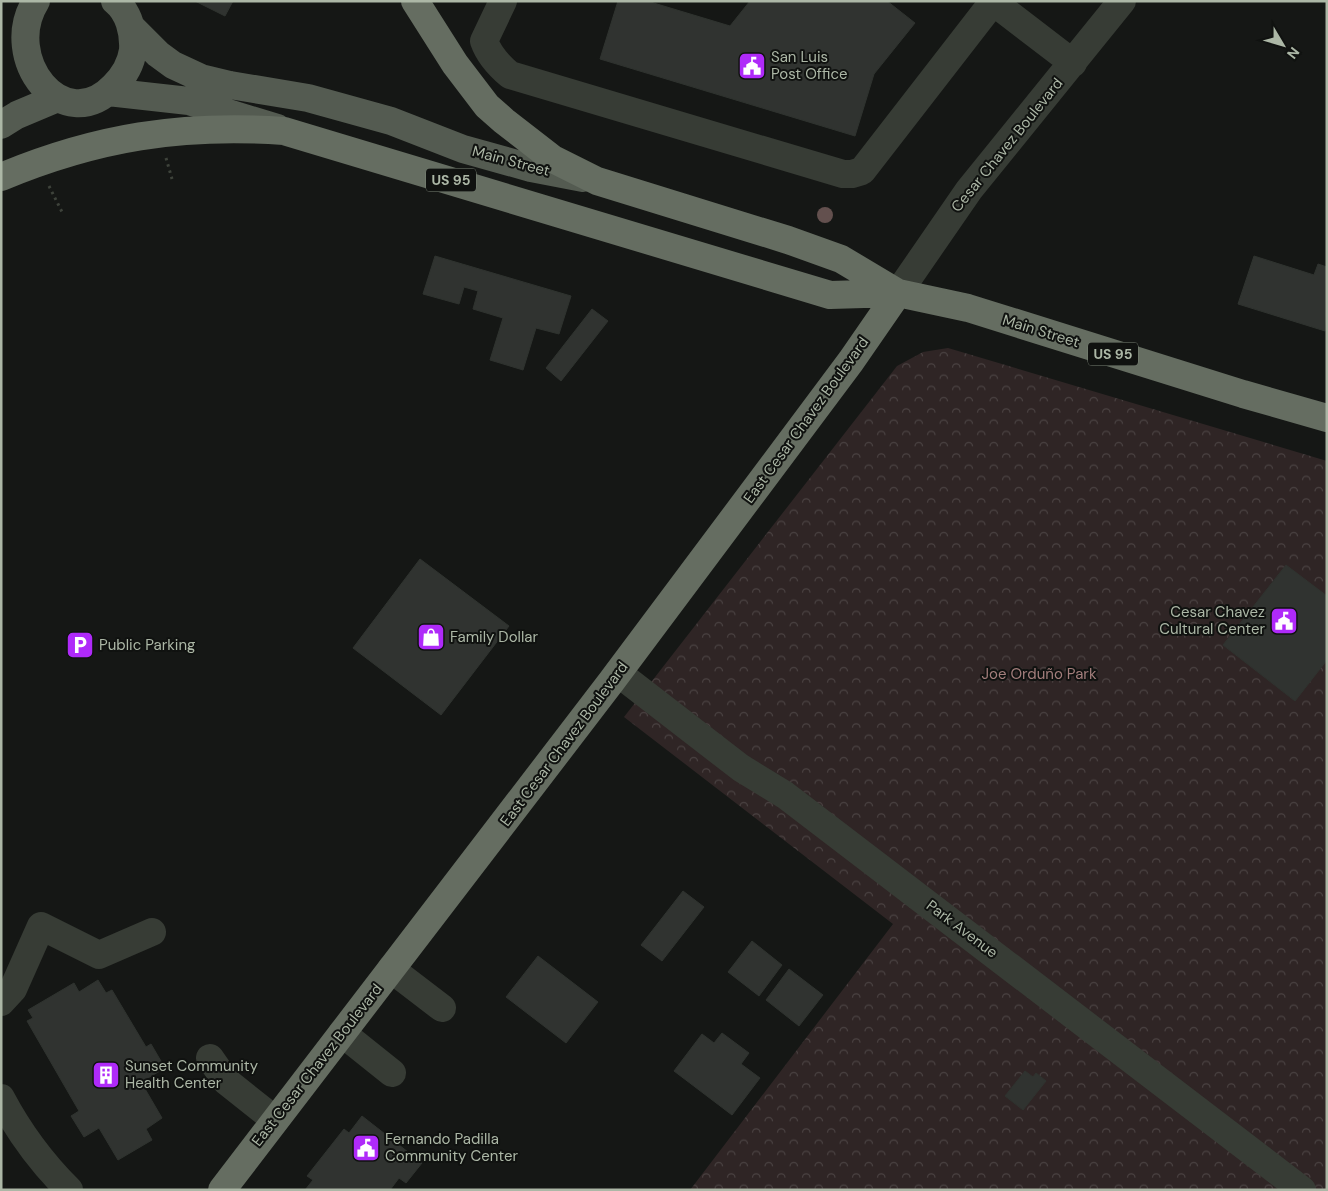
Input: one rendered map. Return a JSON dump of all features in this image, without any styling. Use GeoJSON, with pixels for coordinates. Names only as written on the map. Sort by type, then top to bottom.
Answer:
{"type":"FeatureCollection","features":[{"type":"Feature","properties":{"kind":"highway","name":"US 95"},"geometry":{"type":"LineString","coordinates":[[415,1],[454,64],[487,106],[519,134],[553,159],[597,181]]}},
{"type":"Feature","properties":{"kind":"highway","name":"US 95"},"geometry":{"type":"LineString","coordinates":[[1,176],[37,162],[128,137],[159,132],[247,128],[284,131]]}},
{"type":"Feature","properties":{"kind":"highway","name":"Main Street"},"geometry":{"type":"LineString","coordinates":[[284,131],[830,295],[898,293],[968,308],[1327,418]]}},
{"type":"Feature","properties":{"kind":"highway","name":"Main Street"},"geometry":{"type":"LineString","coordinates":[[597,181],[841,259],[898,293]]}},
{"type":"Feature","properties":{"kind":"highway","name":"East Cesar Chavez Boulevard"},"geometry":{"type":"LineString","coordinates":[[222,1190],[618,673],[851,361],[898,293]]}},
{"type":"Feature","properties":{"kind":"main road"},"geometry":{"type":"LineString","coordinates":[[36,1],[27,10],[20,23],[17,38],[9,49],[30,82],[41,92],[55,99],[68,102],[82,102],[108,92],[120,80],[132,57],[133,41],[121,8]]}},
{"type":"Feature","properties":{"kind":"main road","name":"Main Street"},"geometry":{"type":"LineString","coordinates":[[121,8],[158,54],[172,64],[202,78],[317,100],[392,121],[463,149],[531,168],[597,181]]}},
{"type":"Feature","properties":{"kind":"main road","name":"Main Street"},"geometry":{"type":"LineString","coordinates":[[108,92],[189,101],[284,131]]}},
{"type":"Feature","properties":{"kind":"main road"},"geometry":{"type":"LineString","coordinates":[[1,125],[17,115],[55,99]]}},
{"type":"Feature","properties":{"kind":"street"},"geometry":{"type":"LineString","coordinates":[[503,1],[484,41],[487,50],[498,65],[510,75],[834,171],[852,174],[862,170],[993,2],[1073,63]]}},
{"type":"Feature","properties":{"kind":"street","name":"Cesar Chavez Boulevard"},"geometry":{"type":"LineString","coordinates":[[898,293],[969,190],[1122,1]]}},
{"type":"Feature","properties":{"kind":"street","name":"Park Avenue"},"geometry":{"type":"LineString","coordinates":[[618,673],[742,768],[785,795],[1302,1190]]}},
{"type":"Feature","properties":{"kind":"street"},"geometry":{"type":"LineString","coordinates":[[1,1002],[13,989],[41,926],[100,955],[152,932]]}},
{"type":"Feature","properties":{"kind":"street"},"geometry":{"type":"LineString","coordinates":[[391,969],[442,1008]]}},
{"type":"Feature","properties":{"kind":"street"},"geometry":{"type":"LineString","coordinates":[[342,1033],[392,1073]]}},
{"type":"Feature","properties":{"kind":"street"},"geometry":{"type":"LineString","coordinates":[[210,1058],[226,1081],[275,1120]]}},
{"type":"Feature","properties":{"kind":"street"},"geometry":{"type":"LineString","coordinates":[[1,1098],[25,1141],[46,1168],[69,1190]]}},
{"type":"Feature","properties":{"kind":"path"},"geometry":{"type":"LineString","coordinates":[[164,152],[172,180]]}},
{"type":"Feature","properties":{"kind":"path"},"geometry":{"type":"LineString","coordinates":[[48,186],[62,212]]}},
{"type":"Feature","properties":{"kind":"green space","name":"Joe Orduño Park"},"geometry":{"type":"Polygon","coordinates":[[[948,348],[1327,461],[1327,1190],[690,1190],[893,924],[624,717],[897,366],[923,352],[948,348]]]}},
{"type":"Feature","properties":{"kind":"building"},"geometry":{"type":"Polygon","coordinates":[[[195,1],[233,1],[225,16],[195,1]]]}},
{"type":"Feature","properties":{"kind":"building","name":"San Luis Post Office"},"geometry":{"type":"Polygon","coordinates":[[[618,1],[647,1],[730,26],[750,1],[887,1],[915,23],[874,74],[855,136],[600,59],[618,1]]]}},
{"type":"Feature","properties":{"kind":"building"},"geometry":{"type":"Polygon","coordinates":[[[435,256],[571,296],[559,334],[536,328],[523,370],[490,360],[503,318],[473,309],[478,291],[464,287],[459,304],[423,294],[435,256]]]}},
{"type":"Feature","properties":{"kind":"building"},"geometry":{"type":"Polygon","coordinates":[[[1254,256],[1314,275],[1318,264],[1327,267],[1325,331],[1238,304],[1254,256]]]}},
{"type":"Feature","properties":{"kind":"building"},"geometry":{"type":"Polygon","coordinates":[[[592,309],[608,321],[561,381],[546,368],[592,309]]]}},
{"type":"Feature","properties":{"kind":"building","name":"Family Dollar"},"geometry":{"type":"Polygon","coordinates":[[[420,559],[509,626],[441,715],[353,648],[420,559]]]}},
{"type":"Feature","properties":{"kind":"building","name":"Cesar Chavez Cultural Center"},"geometry":{"type":"Polygon","coordinates":[[[1286,565],[1327,596],[1327,660],[1295,701],[1223,645],[1286,565]]]}},
{"type":"Feature","properties":{"kind":"building"},"geometry":{"type":"Polygon","coordinates":[[[683,891],[704,907],[662,961],[641,945],[683,891]]]}},
{"type":"Feature","properties":{"kind":"building"},"geometry":{"type":"Polygon","coordinates":[[[752,941],[782,965],[759,996],[728,972],[752,941]]]}},
{"type":"Feature","properties":{"kind":"building"},"geometry":{"type":"Polygon","coordinates":[[[538,956],[598,1002],[566,1043],[506,997],[538,956]]]}},
{"type":"Feature","properties":{"kind":"building"},"geometry":{"type":"Polygon","coordinates":[[[789,969],[823,995],[799,1026],[766,1000],[789,969]]]}},
{"type":"Feature","properties":{"kind":"building","name":"Sunset Community Health Center"},"geometry":{"type":"Polygon","coordinates":[[[98,980],[106,993],[112,990],[146,1047],[151,1044],[165,1068],[141,1082],[162,1118],[146,1129],[152,1140],[118,1160],[99,1128],[84,1137],[71,1116],[79,1111],[27,1021],[33,1018],[28,1010],[74,983],[79,992],[98,980]]]}},
{"type":"Feature","properties":{"kind":"building"},"geometry":{"type":"Polygon","coordinates":[[[722,1033],[749,1053],[741,1064],[760,1078],[732,1115],[674,1071],[702,1034],[714,1043],[722,1033]]]}},
{"type":"Feature","properties":{"kind":"building"},"geometry":{"type":"Polygon","coordinates":[[[1025,1071],[1033,1077],[1036,1073],[1046,1081],[1023,1110],[1005,1096],[1025,1071]]]}},
{"type":"Feature","properties":{"kind":"building","name":"Fernando Padilla Community Center"},"geometry":{"type":"Polygon","coordinates":[[[362,1116],[422,1163],[406,1183],[399,1178],[390,1190],[305,1190],[313,1180],[307,1176],[344,1129],[349,1133],[362,1116]]]}},
{"type":"Feature","properties":{"kind":"place","name":"San Luis Post Office"},"geometry":{"type":"Point","coordinates":[752,66]}},
{"type":"Feature","properties":{"kind":"place","name":"Cesar Chavez Cultural Center"},"geometry":{"type":"Point","coordinates":[1284,621]}},
{"type":"Feature","properties":{"kind":"place","name":"Family Dollar"},"geometry":{"type":"Point","coordinates":[431,637]}},
{"type":"Feature","properties":{"kind":"place","name":"Public Parking"},"geometry":{"type":"Point","coordinates":[80,645]}},
{"type":"Feature","properties":{"kind":"place","name":"Sunset Community Health Center"},"geometry":{"type":"Point","coordinates":[106,1075]}},
{"type":"Feature","properties":{"kind":"place","name":"Fernando Padilla Community Center"},"geometry":{"type":"Point","coordinates":[366,1148]}}]}
